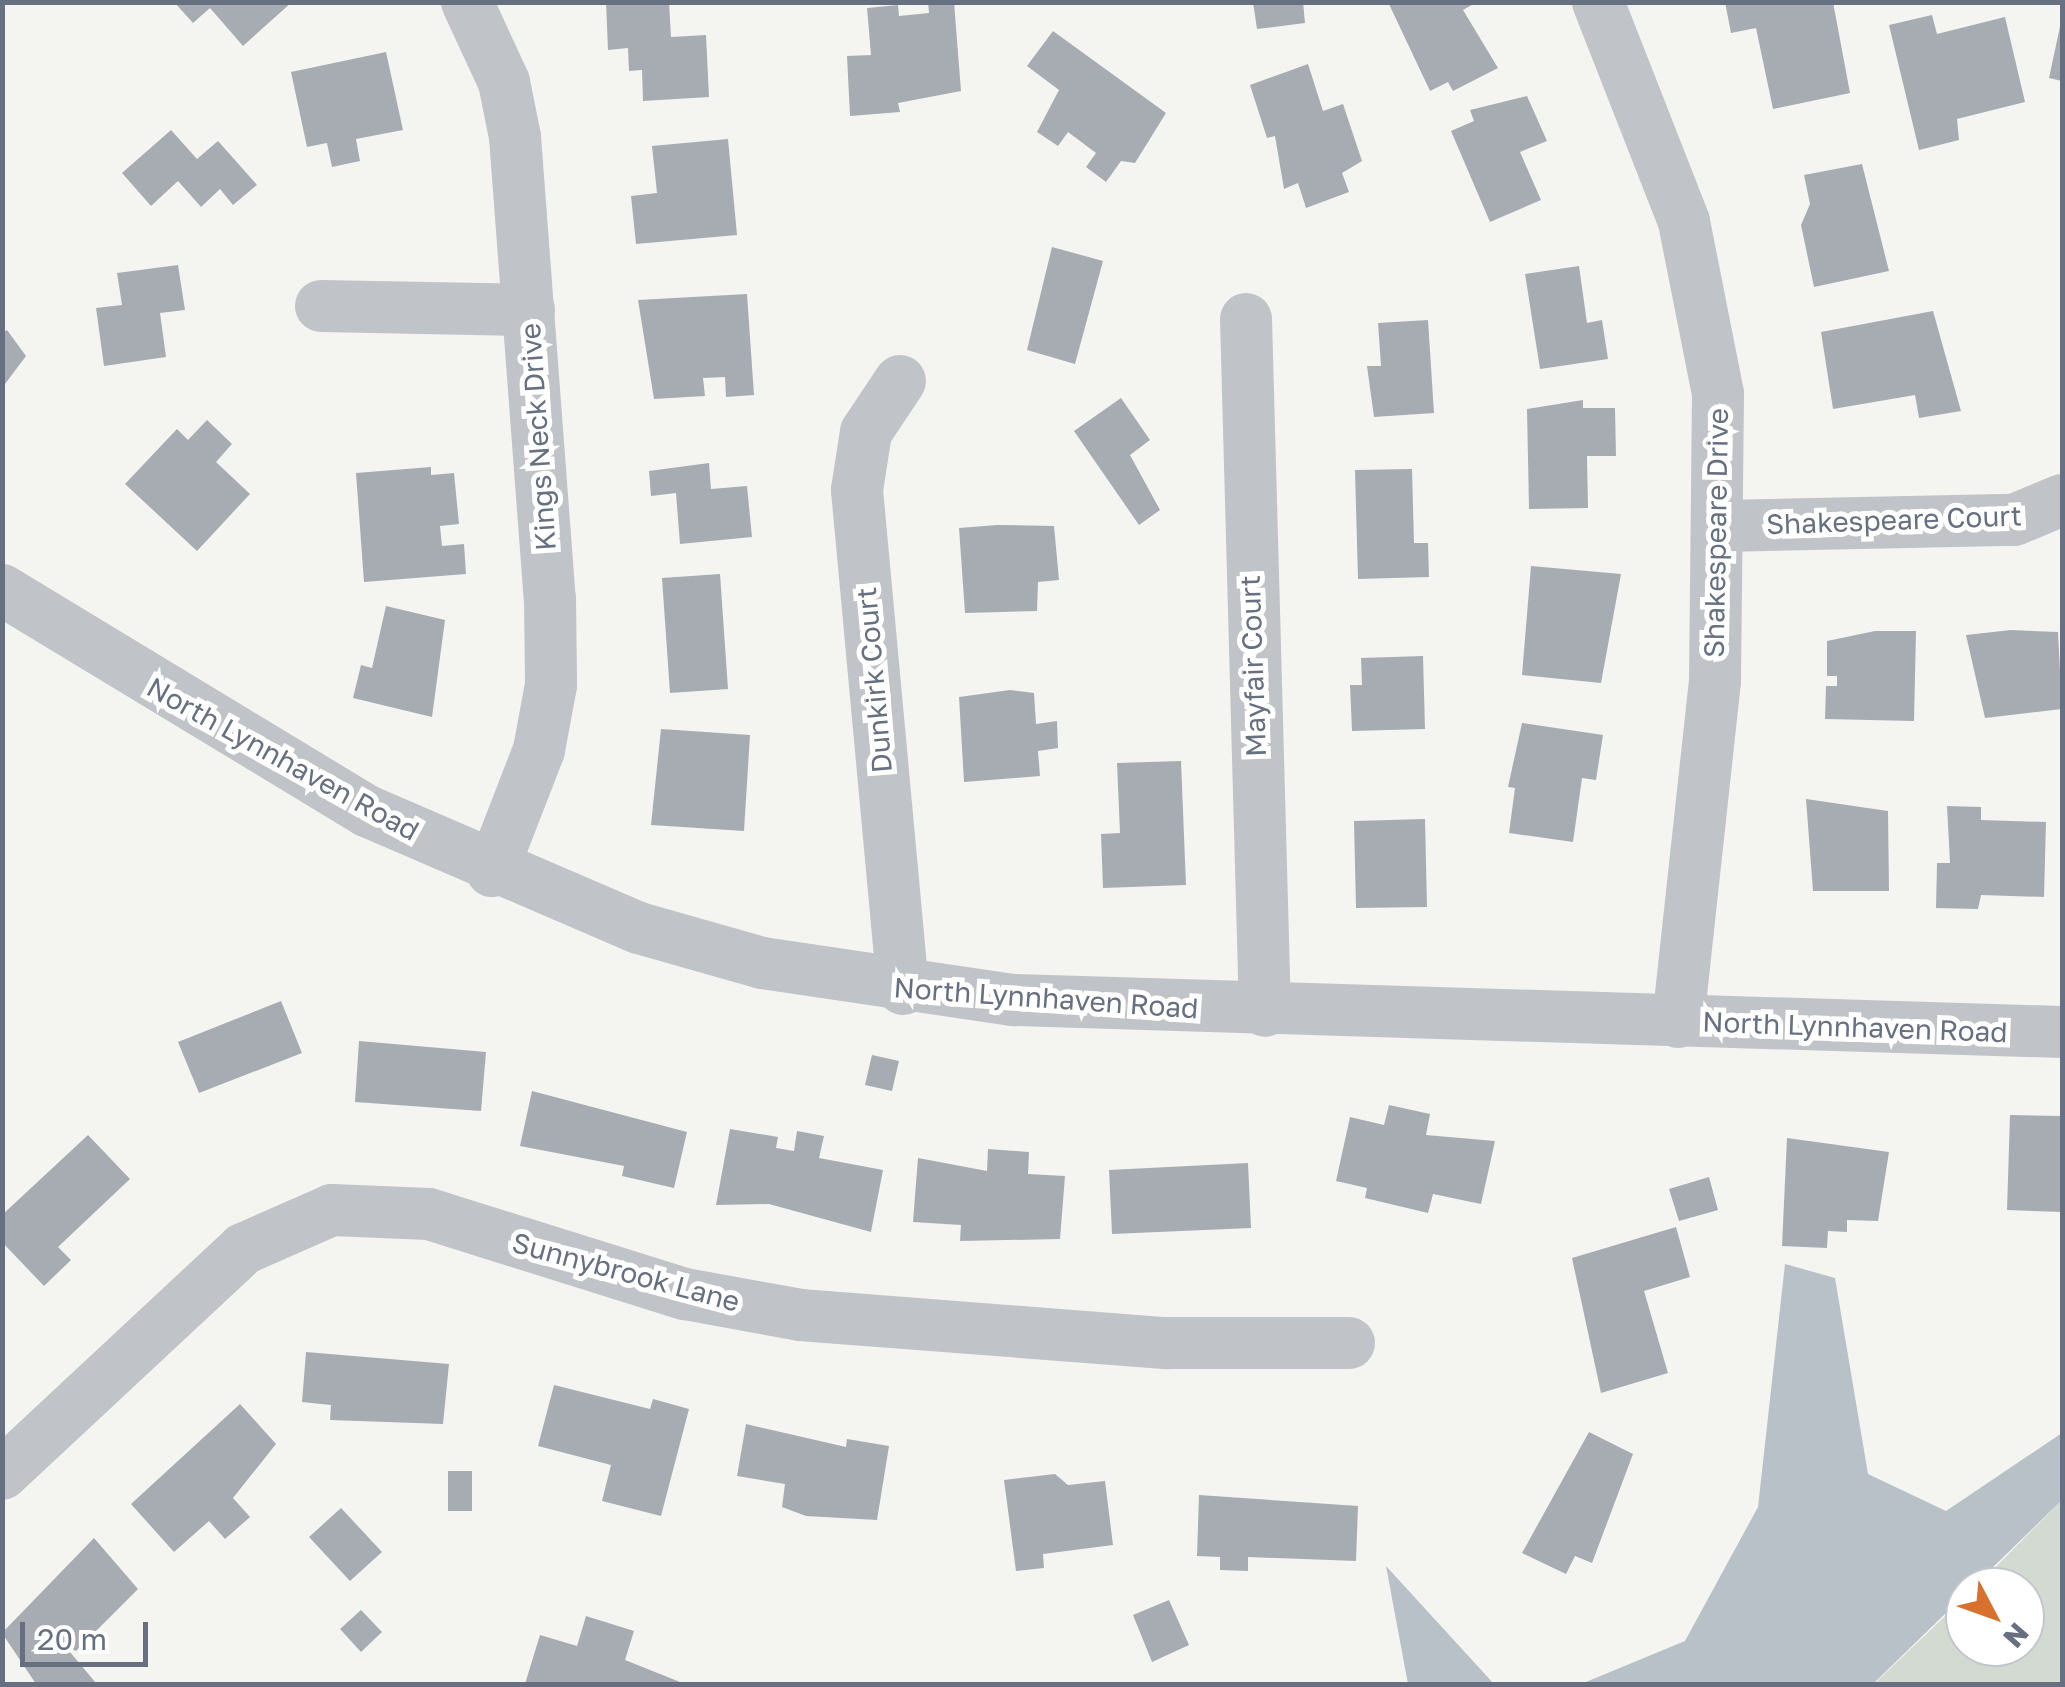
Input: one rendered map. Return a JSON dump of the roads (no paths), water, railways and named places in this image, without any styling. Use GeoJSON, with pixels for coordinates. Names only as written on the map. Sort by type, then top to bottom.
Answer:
{"type":"FeatureCollection","features":[{"type":"Feature","properties":{"kind":"street","name":"Kings Neck Drive"},"geometry":{"type":"LineString","coordinates":[[467,2],[508,100],[528,310],[551,686],[528,788],[492,871]]}},
{"type":"Feature","properties":{"kind":"street","name":"Shakespeare Drive"},"geometry":{"type":"LineString","coordinates":[[1598,2],[1684,222],[1718,394],[1722,526],[1678,1022]]}},
{"type":"Feature","properties":{"kind":"street"},"geometry":{"type":"LineString","coordinates":[[321,306],[528,310]]}},
{"type":"Feature","properties":{"kind":"street","name":"Mayfair Court"},"geometry":{"type":"LineString","coordinates":[[1246,320],[1266,1012]]}},
{"type":"Feature","properties":{"kind":"street","name":"Dunkirk Court"},"geometry":{"type":"LineString","coordinates":[[900,381],[866,432],[857,490],[903,989]]}},
{"type":"Feature","properties":{"kind":"street","name":"Shakespeare Court"},"geometry":{"type":"LineString","coordinates":[[1722,526],[2014,520],[2062,500]]}},
{"type":"Feature","properties":{"kind":"street","name":"North Lynnhaven Road"},"geometry":{"type":"LineString","coordinates":[[2,590],[229,735],[492,871],[639,928],[903,989],[1266,1012],[2062,1032]]}},
{"type":"Feature","properties":{"kind":"street","name":"Sunnybrook Lane"},"geometry":{"type":"LineString","coordinates":[[2,1474],[243,1249],[332,1210],[429,1214],[685,1294],[800,1316],[1168,1342],[1349,1343]]}}]}
